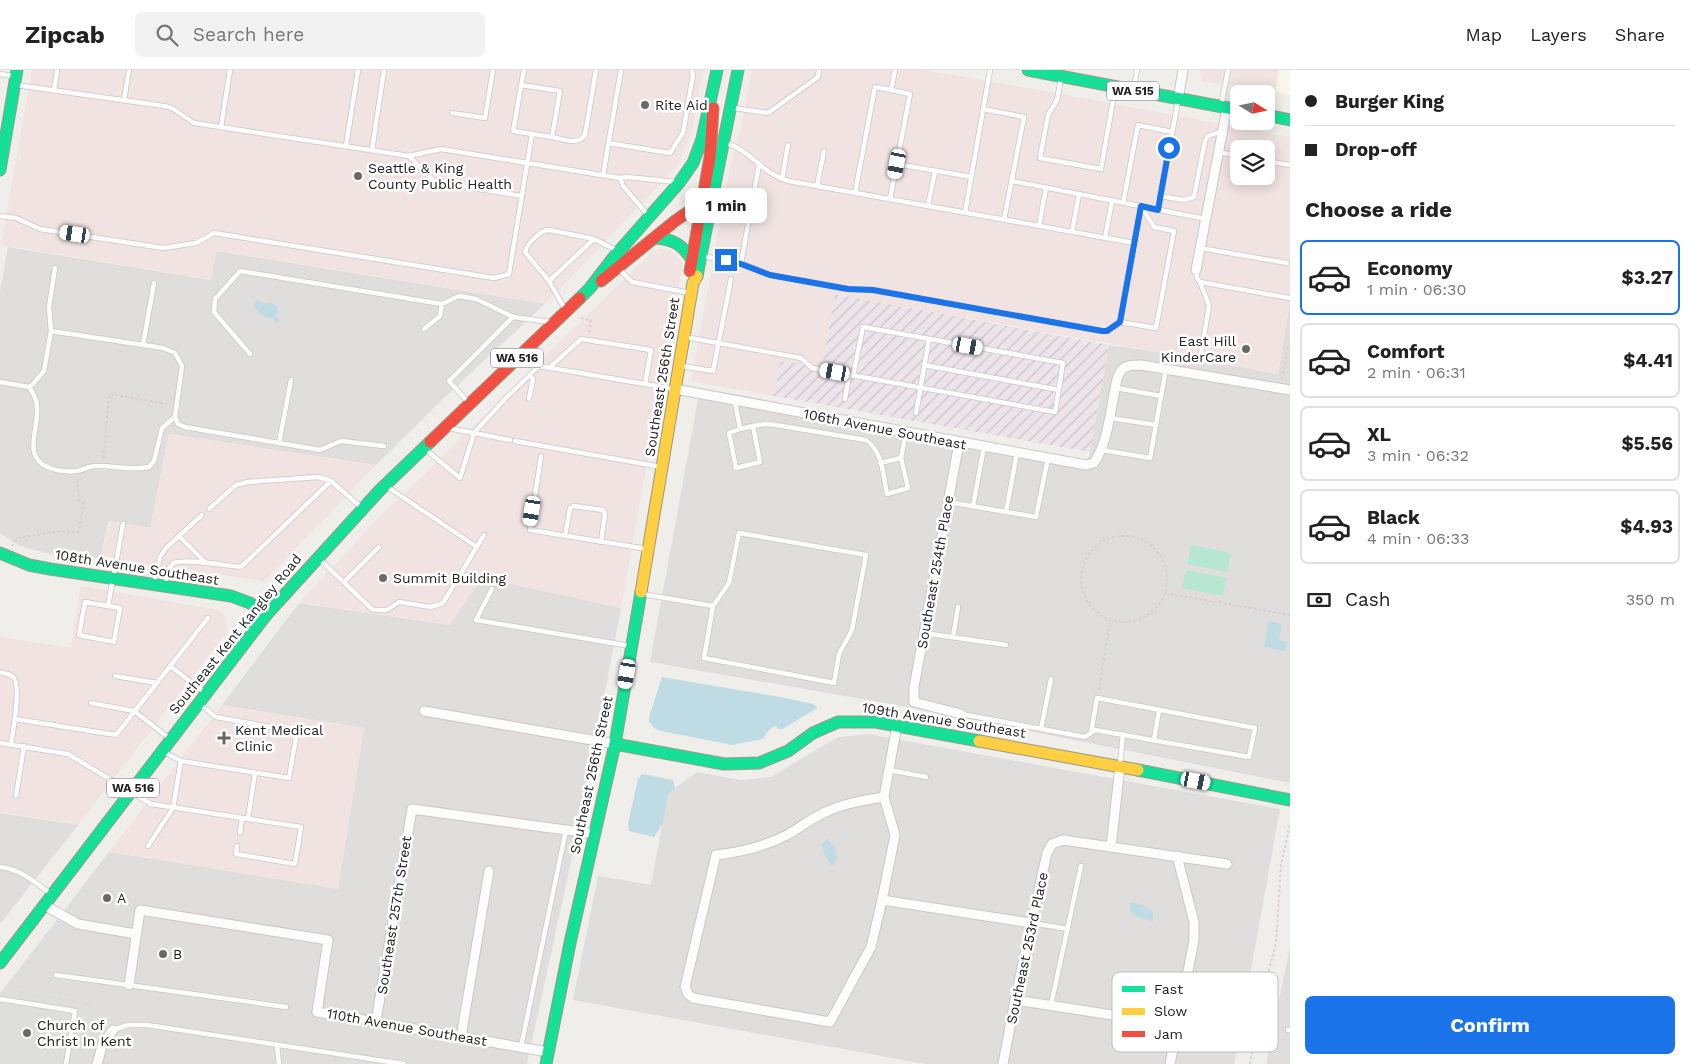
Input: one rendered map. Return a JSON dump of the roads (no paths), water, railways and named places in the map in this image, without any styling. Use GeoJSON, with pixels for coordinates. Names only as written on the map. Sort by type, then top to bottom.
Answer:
{"type":"FeatureCollection","features":[{"type":"Feature","properties":{"kind":"main road","name":"Southeast 256th Street"},"geometry":{"type":"LineString","coordinates":[[697,258],[702,201],[712,142],[714,86],[717,70]]}},
{"type":"Feature","properties":{"kind":"main road","name":"Southeast 256th Street"},"geometry":{"type":"LineString","coordinates":[[546,1064],[570,943],[615,744],[692,288],[690,273],[697,258],[714,194],[738,70]]}},
{"type":"Feature","properties":{"kind":"main road"},"geometry":{"type":"LineString","coordinates":[[735,91],[744,70]]}},
{"type":"Feature","properties":{"kind":"main road","name":"WA 515"},"geometry":{"type":"LineString","coordinates":[[1028,70],[1057,74],[1178,100],[1230,109]]}},
{"type":"Feature","properties":{"kind":"main road"},"geometry":{"type":"LineString","coordinates":[[0,170],[16,77]]}},
{"type":"Feature","properties":{"kind":"main road","name":"Southeast Kent Kangley Road"},"geometry":{"type":"LineString","coordinates":[[0,963],[267,614],[385,485],[590,288],[619,251],[679,183],[693,163],[702,139],[714,86]]}},
{"type":"Feature","properties":{"kind":"main road"},"geometry":{"type":"LineString","coordinates":[[1275,117],[1290,120]]}},
{"type":"Feature","properties":{"kind":"main road","name":"Southeast Kent Kangley Road"},"geometry":{"type":"LineString","coordinates":[[590,288],[609,276],[675,221],[714,194]]}},
{"type":"Feature","properties":{"kind":"main road"},"geometry":{"type":"LineString","coordinates":[[618,268],[619,261],[651,225],[652,218],[650,216]]}},
{"type":"Feature","properties":{"kind":"main road"},"geometry":{"type":"LineString","coordinates":[[655,238],[669,239],[680,244],[697,258]]}},
{"type":"Feature","properties":{"kind":"main road","name":"108th Avenue Southeast"},"geometry":{"type":"LineString","coordinates":[[0,553],[29,565],[231,596],[248,602],[267,614]]}},
{"type":"Feature","properties":{"kind":"main road","name":"109th Avenue Southeast"},"geometry":{"type":"LineString","coordinates":[[615,744],[724,764],[759,763],[788,751],[814,734],[838,722],[854,720],[897,725],[1120,766],[1290,800]]}},
{"type":"Feature","properties":{"kind":"street"},"geometry":{"type":"LineString","coordinates":[[1178,100],[1183,70]]}},
{"type":"Feature","properties":{"kind":"street"},"geometry":{"type":"LineString","coordinates":[[1196,270],[1222,131],[1224,108]]}},
{"type":"Feature","properties":{"kind":"street"},"geometry":{"type":"LineString","coordinates":[[1102,450],[1120,371],[1128,365],[1141,365],[1285,389]]}},
{"type":"Feature","properties":{"kind":"street","name":"106th Avenue Southeast"},"geometry":{"type":"LineString","coordinates":[[675,390],[1086,465],[1094,464],[1102,450]]}},
{"type":"Feature","properties":{"kind":"street","name":"Southeast 254th Place"},"geometry":{"type":"LineString","coordinates":[[959,443],[914,687],[914,702],[961,714]]}},
{"type":"Feature","properties":{"kind":"street","name":"109th Avenue Southeast"},"geometry":{"type":"LineString","coordinates":[[424,711],[615,744]]}},
{"type":"Feature","properties":{"kind":"street"},"geometry":{"type":"LineString","coordinates":[[884,797],[852,802],[827,811],[786,835],[748,851],[716,855],[686,987],[688,994],[693,998],[830,1022],[871,947],[882,900],[895,835],[884,797],[897,725]]}},
{"type":"Feature","properties":{"kind":"street"},"geometry":{"type":"LineString","coordinates":[[1120,766],[1111,847],[1227,864]]}},
{"type":"Feature","properties":{"kind":"street","name":"Southeast 257th Street"},"geometry":{"type":"LineString","coordinates":[[376,1022],[412,809],[566,830]]}},
{"type":"Feature","properties":{"kind":"street"},"geometry":{"type":"LineString","coordinates":[[566,830],[595,834]]}},
{"type":"Feature","properties":{"kind":"street","name":"Southeast 253rd Place"},"geometry":{"type":"LineString","coordinates":[[1003,1064],[1047,853],[1052,844],[1063,840],[1111,847]]}},
{"type":"Feature","properties":{"kind":"street"},"geometry":{"type":"LineString","coordinates":[[1176,856],[1194,922],[1194,940],[1188,972]]}},
{"type":"Feature","properties":{"kind":"street"},"geometry":{"type":"LineString","coordinates":[[461,1037],[489,871]]}},
{"type":"Feature","properties":{"kind":"street"},"geometry":{"type":"LineString","coordinates":[[882,900],[1031,923]]}},
{"type":"Feature","properties":{"kind":"street"},"geometry":{"type":"LineString","coordinates":[[44,905],[78,924],[136,934],[129,985]]}},
{"type":"Feature","properties":{"kind":"street","name":"110th Avenue Southeast"},"geometry":{"type":"LineString","coordinates":[[136,934],[140,910],[328,940],[317,1012],[548,1052]]}},
{"type":"Feature","properties":{"kind":"street"},"geometry":{"type":"LineString","coordinates":[[1015,1000],[1112,1014]]}},
{"type":"Feature","properties":{"kind":"street"},"geometry":{"type":"LineString","coordinates":[[97,1064],[103,1043],[113,1030]]}},
{"type":"Feature","properties":{"kind":"lane"},"geometry":{"type":"LineString","coordinates":[[54,90],[57,70]]}},
{"type":"Feature","properties":{"kind":"lane"},"geometry":{"type":"LineString","coordinates":[[124,100],[129,70]]}},
{"type":"Feature","properties":{"kind":"lane"},"geometry":{"type":"LineString","coordinates":[[221,127],[230,70]]}},
{"type":"Feature","properties":{"kind":"lane"},"geometry":{"type":"LineString","coordinates":[[346,146],[358,70]]}},
{"type":"Feature","properties":{"kind":"lane"},"geometry":{"type":"LineString","coordinates":[[372,150],[384,70]]}},
{"type":"Feature","properties":{"kind":"lane"},"geometry":{"type":"LineString","coordinates":[[452,112],[485,118],[493,70]]}},
{"type":"Feature","properties":{"kind":"lane"},"geometry":{"type":"LineString","coordinates":[[524,70],[513,131],[578,142],[585,135],[596,70]]}},
{"type":"Feature","properties":{"kind":"lane"},"geometry":{"type":"LineString","coordinates":[[603,176],[621,70]]}},
{"type":"Feature","properties":{"kind":"lane"},"geometry":{"type":"LineString","coordinates":[[608,143],[670,153],[683,132],[693,75],[692,70]]}},
{"type":"Feature","properties":{"kind":"lane"},"geometry":{"type":"LineString","coordinates":[[732,107],[768,113],[818,77],[820,70]]}},
{"type":"Feature","properties":{"kind":"lane"},"geometry":{"type":"LineString","coordinates":[[891,90],[895,70]]}},
{"type":"Feature","properties":{"kind":"lane"},"geometry":{"type":"LineString","coordinates":[[965,213],[990,70]]}},
{"type":"Feature","properties":{"kind":"lane"},"geometry":{"type":"LineString","coordinates":[[1134,91],[1137,70]]}},
{"type":"Feature","properties":{"kind":"lane"},"geometry":{"type":"LineString","coordinates":[[1224,108],[1228,70]]}},
{"type":"Feature","properties":{"kind":"lane"},"geometry":{"type":"LineString","coordinates":[[0,74],[16,77],[54,90],[164,106],[172,108],[194,122],[221,127],[409,156],[441,148],[603,176],[620,178],[627,176],[679,183]]}},
{"type":"Feature","properties":{"kind":"lane"},"geometry":{"type":"LineString","coordinates":[[1057,74],[1057,100],[1048,116],[1040,158],[1101,169],[1116,87]]}},
{"type":"Feature","properties":{"kind":"lane"},"geometry":{"type":"LineString","coordinates":[[521,85],[560,91],[552,137]]}},
{"type":"Feature","properties":{"kind":"lane"},"geometry":{"type":"LineString","coordinates":[[856,193],[875,87],[910,94],[890,199]]}},
{"type":"Feature","properties":{"kind":"lane"},"geometry":{"type":"LineString","coordinates":[[1158,210],[1178,100]]}},
{"type":"Feature","properties":{"kind":"lane"},"geometry":{"type":"LineString","coordinates":[[983,109],[1024,116],[1004,220]]}},
{"type":"Feature","properties":{"kind":"lane"},"geometry":{"type":"LineString","coordinates":[[1123,203],[1138,125],[1172,132]]}},
{"type":"Feature","properties":{"kind":"lane"},"geometry":{"type":"LineString","coordinates":[[1160,196],[1184,200],[1194,197],[1205,141],[1208,136],[1222,131]]}},
{"type":"Feature","properties":{"kind":"lane"},"geometry":{"type":"LineString","coordinates":[[0,216],[16,218],[40,229],[163,248],[196,243],[214,233],[494,278],[509,274],[532,134]]}},
{"type":"Feature","properties":{"kind":"lane"},"geometry":{"type":"LineString","coordinates":[[725,143],[734,146],[775,177],[782,180],[1134,243]]}},
{"type":"Feature","properties":{"kind":"lane"},"geometry":{"type":"LineString","coordinates":[[782,180],[788,145]]}},
{"type":"Feature","properties":{"kind":"lane"},"geometry":{"type":"LineString","coordinates":[[817,186],[824,151]]}},
{"type":"Feature","properties":{"kind":"lane"},"geometry":{"type":"LineString","coordinates":[[1218,152],[1230,154]]}},
{"type":"Feature","properties":{"kind":"lane"},"geometry":{"type":"LineString","coordinates":[[409,156],[435,182],[522,196]]}},
{"type":"Feature","properties":{"kind":"lane"},"geometry":{"type":"LineString","coordinates":[[1275,162],[1290,165]]}},
{"type":"Feature","properties":{"kind":"lane"},"geometry":{"type":"LineString","coordinates":[[897,164],[971,177]]}},
{"type":"Feature","properties":{"kind":"lane"},"geometry":{"type":"LineString","coordinates":[[741,264],[759,165]]}},
{"type":"Feature","properties":{"kind":"lane"},"geometry":{"type":"LineString","coordinates":[[928,206],[934,171]]}},
{"type":"Feature","properties":{"kind":"lane"},"geometry":{"type":"LineString","coordinates":[[620,178],[623,186],[650,216]]}},
{"type":"Feature","properties":{"kind":"lane"},"geometry":{"type":"LineString","coordinates":[[1012,181],[1206,219]]}},
{"type":"Feature","properties":{"kind":"lane"},"geometry":{"type":"LineString","coordinates":[[1039,226],[1046,188]]}},
{"type":"Feature","properties":{"kind":"lane"},"geometry":{"type":"LineString","coordinates":[[1072,232],[1079,194]]}},
{"type":"Feature","properties":{"kind":"lane"},"geometry":{"type":"LineString","coordinates":[[1105,238],[1112,201]]}},
{"type":"Feature","properties":{"kind":"lane"},"geometry":{"type":"LineString","coordinates":[[1120,322],[1141,206]]}},
{"type":"Feature","properties":{"kind":"lane"},"geometry":{"type":"LineString","coordinates":[[697,258],[741,264],[770,275],[848,289],[873,290],[1102,331],[1107,331],[1120,322],[1156,328],[1174,231],[1154,227],[1141,206]]}},
{"type":"Feature","properties":{"kind":"lane"},"geometry":{"type":"LineString","coordinates":[[566,311],[549,281],[526,252],[526,247],[544,230],[549,230],[594,240],[619,251]]}},
{"type":"Feature","properties":{"kind":"lane"},"geometry":{"type":"LineString","coordinates":[[549,281],[594,240]]}},
{"type":"Feature","properties":{"kind":"lane"},"geometry":{"type":"LineString","coordinates":[[1200,248],[1287,263]]}},
{"type":"Feature","properties":{"kind":"lane"},"geometry":{"type":"LineString","coordinates":[[29,387],[44,371],[51,331],[48,307],[55,268]]}},
{"type":"Feature","properties":{"kind":"lane"},"geometry":{"type":"LineString","coordinates":[[618,268],[632,282],[692,288]]}},
{"type":"Feature","properties":{"kind":"lane"},"geometry":{"type":"LineString","coordinates":[[1196,270],[1197,278],[1209,305],[1201,354]]}},
{"type":"Feature","properties":{"kind":"lane"},"geometry":{"type":"LineString","coordinates":[[250,354],[214,312],[215,299],[240,271],[442,304],[459,296],[476,299],[513,316],[554,323]]}},
{"type":"Feature","properties":{"kind":"lane"},"geometry":{"type":"LineString","coordinates":[[679,365],[713,371],[731,279]]}},
{"type":"Feature","properties":{"kind":"lane"},"geometry":{"type":"LineString","coordinates":[[1200,282],[1289,298]]}},
{"type":"Feature","properties":{"kind":"lane"},"geometry":{"type":"LineString","coordinates":[[143,345],[154,283]]}},
{"type":"Feature","properties":{"kind":"lane"},"geometry":{"type":"LineString","coordinates":[[424,329],[440,316],[442,304]]}},
{"type":"Feature","properties":{"kind":"lane"},"geometry":{"type":"LineString","coordinates":[[469,404],[449,381],[513,316]]}},
{"type":"Feature","properties":{"kind":"lane"},"geometry":{"type":"LineString","coordinates":[[684,337],[801,358],[812,368],[851,375],[920,388],[1055,412],[1063,363],[863,327],[851,375],[845,399]]}},
{"type":"Feature","properties":{"kind":"lane"},"geometry":{"type":"LineString","coordinates":[[51,331],[143,345],[170,350],[176,353],[182,366],[174,417],[178,424],[185,427],[320,450],[341,441],[384,446]]}},
{"type":"Feature","properties":{"kind":"lane"},"geometry":{"type":"LineString","coordinates":[[548,368],[581,339],[651,350],[645,384]]}},
{"type":"Feature","properties":{"kind":"lane"},"geometry":{"type":"LineString","coordinates":[[916,413],[929,339]]}},
{"type":"Feature","properties":{"kind":"lane"},"geometry":{"type":"LineString","coordinates":[[514,362],[675,390]]}},
{"type":"Feature","properties":{"kind":"lane"},"geometry":{"type":"LineString","coordinates":[[924,365],[1058,390]]}},
{"type":"Feature","properties":{"kind":"lane"},"geometry":{"type":"LineString","coordinates":[[424,448],[460,478],[474,433],[539,366]]}},
{"type":"Feature","properties":{"kind":"lane"},"geometry":{"type":"LineString","coordinates":[[1102,450],[1150,458],[1166,369]]}},
{"type":"Feature","properties":{"kind":"lane"},"geometry":{"type":"LineString","coordinates":[[529,399],[533,379],[530,375]]}},
{"type":"Feature","properties":{"kind":"lane"},"geometry":{"type":"LineString","coordinates":[[280,443],[291,380]]}},
{"type":"Feature","properties":{"kind":"lane"},"geometry":{"type":"LineString","coordinates":[[0,382],[29,387],[35,396],[37,407],[33,445],[34,454],[38,462],[57,470],[76,471],[94,466],[140,469],[149,467],[154,461],[162,428],[174,417]]}},
{"type":"Feature","properties":{"kind":"lane"},"geometry":{"type":"LineString","coordinates":[[1115,388],[1161,396]]}},
{"type":"Feature","properties":{"kind":"lane"},"geometry":{"type":"LineString","coordinates":[[735,401],[740,429]]}},
{"type":"Feature","properties":{"kind":"lane"},"geometry":{"type":"LineString","coordinates":[[1109,418],[1156,426]]}},
{"type":"Feature","properties":{"kind":"lane"},"geometry":{"type":"LineString","coordinates":[[752,426],[760,462],[736,468],[729,433],[752,426],[776,425],[866,440],[879,455],[887,494],[908,488],[901,458],[906,433]]}},
{"type":"Feature","properties":{"kind":"lane"},"geometry":{"type":"LineString","coordinates":[[445,428],[662,467]]}},
{"type":"Feature","properties":{"kind":"lane"},"geometry":{"type":"LineString","coordinates":[[973,506],[984,447]]}},
{"type":"Feature","properties":{"kind":"lane"},"geometry":{"type":"LineString","coordinates":[[1006,512],[1017,453]]}},
{"type":"Feature","properties":{"kind":"lane"},"geometry":{"type":"LineString","coordinates":[[540,456],[530,530],[648,549]]}},
{"type":"Feature","properties":{"kind":"lane"},"geometry":{"type":"LineString","coordinates":[[880,463],[901,458]]}},
{"type":"Feature","properties":{"kind":"lane"},"geometry":{"type":"LineString","coordinates":[[948,502],[1036,517],[1048,458]]}},
{"type":"Feature","properties":{"kind":"lane"},"geometry":{"type":"LineString","coordinates":[[209,509],[236,485],[248,482],[318,477],[331,481],[363,508]]}},
{"type":"Feature","properties":{"kind":"lane"},"geometry":{"type":"LineString","coordinates":[[159,586],[174,563],[206,562],[241,567],[331,481]]}},
{"type":"Feature","properties":{"kind":"lane"},"geometry":{"type":"LineString","coordinates":[[385,485],[477,547]]}},
{"type":"Feature","properties":{"kind":"lane"},"geometry":{"type":"LineString","coordinates":[[565,536],[570,508],[574,506],[603,510],[605,514],[601,542]]}},
{"type":"Feature","properties":{"kind":"lane"},"geometry":{"type":"LineString","coordinates":[[159,586],[160,557],[166,548],[202,515]]}},
{"type":"Feature","properties":{"kind":"lane"},"geometry":{"type":"LineString","coordinates":[[108,606],[123,524]]}},
{"type":"Feature","properties":{"kind":"lane"},"geometry":{"type":"LineString","coordinates":[[739,533],[866,555],[852,630],[839,654],[834,683],[704,658],[713,606],[729,583],[739,533]]}},
{"type":"Feature","properties":{"kind":"lane"},"geometry":{"type":"LineString","coordinates":[[318,557],[373,610],[387,610],[399,602],[431,608],[443,604],[484,535]]}},
{"type":"Feature","properties":{"kind":"lane"},"geometry":{"type":"LineString","coordinates":[[179,536],[206,562]]}},
{"type":"Feature","properties":{"kind":"lane"},"geometry":{"type":"LineString","coordinates":[[344,582],[379,547]]}},
{"type":"Feature","properties":{"kind":"lane"},"geometry":{"type":"LineString","coordinates":[[492,589],[476,620],[631,647]]}},
{"type":"Feature","properties":{"kind":"lane"},"geometry":{"type":"LineString","coordinates":[[640,594],[713,606]]}},
{"type":"Feature","properties":{"kind":"lane"},"geometry":{"type":"LineString","coordinates":[[85,602],[108,606],[120,608],[114,642],[79,635],[85,602]]}},
{"type":"Feature","properties":{"kind":"lane"},"geometry":{"type":"LineString","coordinates":[[953,637],[958,607]]}},
{"type":"Feature","properties":{"kind":"lane"},"geometry":{"type":"LineString","coordinates":[[15,718],[116,734],[208,618]]}},
{"type":"Feature","properties":{"kind":"lane"},"geometry":{"type":"LineString","coordinates":[[924,633],[1006,646]]}},
{"type":"Feature","properties":{"kind":"lane"},"geometry":{"type":"LineString","coordinates":[[161,751],[181,761],[289,778],[297,732],[216,717],[201,698],[170,666]]}},
{"type":"Feature","properties":{"kind":"lane"},"geometry":{"type":"LineString","coordinates":[[0,672],[15,679],[15,718],[11,744]]}},
{"type":"Feature","properties":{"kind":"lane"},"geometry":{"type":"LineString","coordinates":[[115,676],[157,683]]}},
{"type":"Feature","properties":{"kind":"lane"},"geometry":{"type":"LineString","coordinates":[[1041,729],[1051,678]]}},
{"type":"Feature","properties":{"kind":"lane"},"geometry":{"type":"LineString","coordinates":[[961,714],[1084,737],[1096,730],[1249,757],[1255,728],[1098,698],[1091,732]]}},
{"type":"Feature","properties":{"kind":"lane"},"geometry":{"type":"LineString","coordinates":[[91,703],[134,711],[170,739]]}},
{"type":"Feature","properties":{"kind":"lane"},"geometry":{"type":"LineString","coordinates":[[1154,740],[1159,710]]}},
{"type":"Feature","properties":{"kind":"lane"},"geometry":{"type":"LineString","coordinates":[[1120,766],[1123,734]]}},
{"type":"Feature","properties":{"kind":"lane"},"geometry":{"type":"LineString","coordinates":[[0,743],[68,754],[78,758],[151,804],[301,827],[295,864],[236,854],[237,846]]}},
{"type":"Feature","properties":{"kind":"lane"},"geometry":{"type":"LineString","coordinates":[[16,796],[24,746]]}},
{"type":"Feature","properties":{"kind":"lane"},"geometry":{"type":"LineString","coordinates":[[148,846],[173,808],[181,761]]}},
{"type":"Feature","properties":{"kind":"lane"},"geometry":{"type":"LineString","coordinates":[[889,770],[926,776]]}},
{"type":"Feature","properties":{"kind":"lane"},"geometry":{"type":"LineString","coordinates":[[240,833],[255,773]]}},
{"type":"Feature","properties":{"kind":"lane"},"geometry":{"type":"LineString","coordinates":[[521,1047],[566,830]]}},
{"type":"Feature","properties":{"kind":"lane"},"geometry":{"type":"LineString","coordinates":[[1051,1005],[1081,866]]}},
{"type":"Feature","properties":{"kind":"lane"},"geometry":{"type":"LineString","coordinates":[[0,867],[21,872],[52,895]]}},
{"type":"Feature","properties":{"kind":"lane"},"geometry":{"type":"LineString","coordinates":[[1031,923],[1068,930]]}},
{"type":"Feature","properties":{"kind":"lane"},"geometry":{"type":"LineString","coordinates":[[56,975],[286,1007]]}},
{"type":"Feature","properties":{"kind":"lane"},"geometry":{"type":"LineString","coordinates":[[0,999],[75,1011],[66,1064]]}},
{"type":"Feature","properties":{"kind":"lane"},"geometry":{"type":"LineString","coordinates":[[113,1030],[128,1025],[147,1025],[404,1064]]}},
{"type":"Feature","properties":{"kind":"lane"},"geometry":{"type":"LineString","coordinates":[[277,1045],[279,1064]]}},
{"type":"Feature","properties":{"kind":"water"},"geometry":{"type":"Polygon","coordinates":[[[258,300],[265,304],[272,303],[278,307],[276,317],[279,319],[278,323],[275,322],[274,318],[264,317],[259,313],[254,304],[258,300]]]}},
{"type":"Feature","properties":{"kind":"water"},"geometry":{"type":"Polygon","coordinates":[[[1269,621],[1282,624],[1279,640],[1287,642],[1285,651],[1264,647],[1269,621]]]}},
{"type":"Feature","properties":{"kind":"water"},"geometry":{"type":"Polygon","coordinates":[[[662,677],[780,697],[813,704],[817,708],[783,729],[778,729],[776,726],[771,728],[763,739],[732,745],[661,731],[649,722],[662,677]]]}},
{"type":"Feature","properties":{"kind":"water"},"geometry":{"type":"Polygon","coordinates":[[[642,774],[673,780],[675,788],[668,794],[663,823],[654,837],[629,831],[628,824],[638,779],[642,774]]]}},
{"type":"Feature","properties":{"kind":"water"},"geometry":{"type":"Polygon","coordinates":[[[827,838],[835,848],[837,860],[832,866],[825,856],[822,845],[827,838]]]}},
{"type":"Feature","properties":{"kind":"water"},"geometry":{"type":"Polygon","coordinates":[[[1130,902],[1143,905],[1153,912],[1153,921],[1140,918],[1130,911],[1130,902]]]}},
{"type":"Feature","properties":{"kind":"place","name":"Rite Aid"},"geometry":{"type":"Point","coordinates":[645,105]}},
{"type":"Feature","properties":{"kind":"place","name":"Seattle & King County Public Health"},"geometry":{"type":"Point","coordinates":[358,176]}},
{"type":"Feature","properties":{"kind":"place","name":"East Hill KinderCare"},"geometry":{"type":"Point","coordinates":[1246,349]}},
{"type":"Feature","properties":{"kind":"place","name":"Summit Building"},"geometry":{"type":"Point","coordinates":[383,578]}},
{"type":"Feature","properties":{"kind":"place","name":"Kent Medical Clinic"},"geometry":{"type":"Point","coordinates":[224,738]}},
{"type":"Feature","properties":{"kind":"place","name":"A"},"geometry":{"type":"Point","coordinates":[107,898]}},
{"type":"Feature","properties":{"kind":"place","name":"B"},"geometry":{"type":"Point","coordinates":[163,954]}},
{"type":"Feature","properties":{"kind":"place","name":"Church of Christ In Kent"},"geometry":{"type":"Point","coordinates":[27,1033]}}]}
